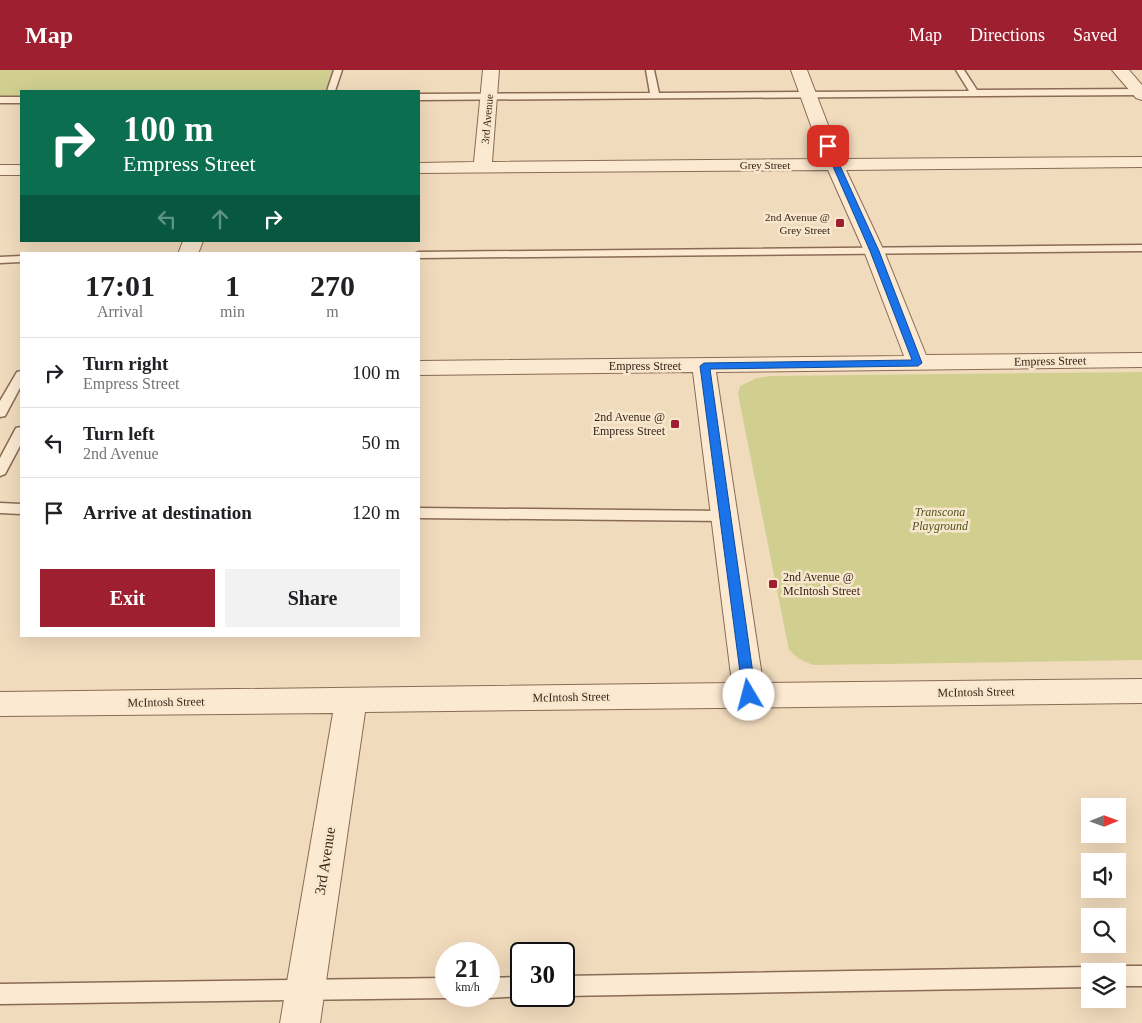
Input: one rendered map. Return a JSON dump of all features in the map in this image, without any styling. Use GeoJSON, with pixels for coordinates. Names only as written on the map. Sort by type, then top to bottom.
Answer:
{"type":"FeatureCollection","features":[{"type":"Feature","properties":{"kind":"street","name":"3rd Avenue"},"geometry":{"type":"LineString","coordinates":[[483,167],[491,70]]}},
{"type":"Feature","properties":{"kind":"street"},"geometry":{"type":"LineString","coordinates":[[798,70],[834,164],[874,251],[918,363]]}},
{"type":"Feature","properties":{"kind":"street"},"geometry":{"type":"LineString","coordinates":[[1120,70],[1141,93]]}},
{"type":"Feature","properties":{"kind":"street","name":"Grey Street"},"geometry":{"type":"LineString","coordinates":[[420,168],[1142,162]]}},
{"type":"Feature","properties":{"kind":"street"},"geometry":{"type":"LineString","coordinates":[[0,170],[20,170]]}},
{"type":"Feature","properties":{"kind":"street","name":"Empress Street"},"geometry":{"type":"LineString","coordinates":[[420,368],[1142,360]]}},
{"type":"Feature","properties":{"kind":"street"},"geometry":{"type":"LineString","coordinates":[[704,366],[749,695]]}},
{"type":"Feature","properties":{"kind":"street","name":"McIntosh Street"},"geometry":{"type":"LineString","coordinates":[[0,704],[1142,691]]}},
{"type":"Feature","properties":{"kind":"street","name":"3rd Avenue"},"geometry":{"type":"LineString","coordinates":[[302,1007],[351,700]]}},
{"type":"Feature","properties":{"kind":"lane"},"geometry":{"type":"LineString","coordinates":[[332,90],[338,70]]}},
{"type":"Feature","properties":{"kind":"lane"},"geometry":{"type":"LineString","coordinates":[[650,70],[655,94]]}},
{"type":"Feature","properties":{"kind":"lane"},"geometry":{"type":"LineString","coordinates":[[960,70],[974,92]]}},
{"type":"Feature","properties":{"kind":"lane"},"geometry":{"type":"LineString","coordinates":[[420,97],[974,92],[1141,93]]}},
{"type":"Feature","properties":{"kind":"lane"},"geometry":{"type":"LineString","coordinates":[[0,100],[20,100]]}},
{"type":"Feature","properties":{"kind":"lane"},"geometry":{"type":"LineString","coordinates":[[420,255],[1142,248]]}},
{"type":"Feature","properties":{"kind":"lane"},"geometry":{"type":"LineString","coordinates":[[0,260],[20,259]]}},
{"type":"Feature","properties":{"kind":"lane"},"geometry":{"type":"LineString","coordinates":[[0,413],[20,377]]}},
{"type":"Feature","properties":{"kind":"lane"},"geometry":{"type":"LineString","coordinates":[[0,471],[20,433]]}},
{"type":"Feature","properties":{"kind":"lane"},"geometry":{"type":"LineString","coordinates":[[0,508],[20,509]]}},
{"type":"Feature","properties":{"kind":"lane"},"geometry":{"type":"LineString","coordinates":[[420,512],[725,516]]}},
{"type":"Feature","properties":{"kind":"lane"},"geometry":{"type":"LineString","coordinates":[[575,986],[1081,976]]}},
{"type":"Feature","properties":{"kind":"lane"},"geometry":{"type":"LineString","coordinates":[[1126,976],[1142,976]]}},
{"type":"Feature","properties":{"kind":"lane"},"geometry":{"type":"LineString","coordinates":[[0,994],[302,1007],[435,989]]}},
{"type":"Feature","properties":{"kind":"green space"},"geometry":{"type":"Polygon","coordinates":[[[0,70],[334,70],[327,90],[20,90],[20,96],[0,96],[0,70]]]}},
{"type":"Feature","properties":{"kind":"green space","name":"Transcona Playground"},"geometry":{"type":"Polygon","coordinates":[[[1142,372],[1142,660],[813,665],[799,659],[789,650],[738,394],[740,386],[757,378],[770,376],[1142,372]]]}},
{"type":"Feature","properties":{"kind":"place","name":"2nd Avenue @ Grey Street"},"geometry":{"type":"Point","coordinates":[840,223]}},
{"type":"Feature","properties":{"kind":"place","name":"2nd Avenue @ Empress Street"},"geometry":{"type":"Point","coordinates":[675,424]}},
{"type":"Feature","properties":{"kind":"place","name":"2nd Avenue @ McIntosh Street"},"geometry":{"type":"Point","coordinates":[773,584]}},
{"type":"Feature","properties":{"kind":"route"},"geometry":{"type":"LineString","coordinates":[[749,695],[704,366],[918,363],[874,251],[834,164],[828,146]]}}]}
